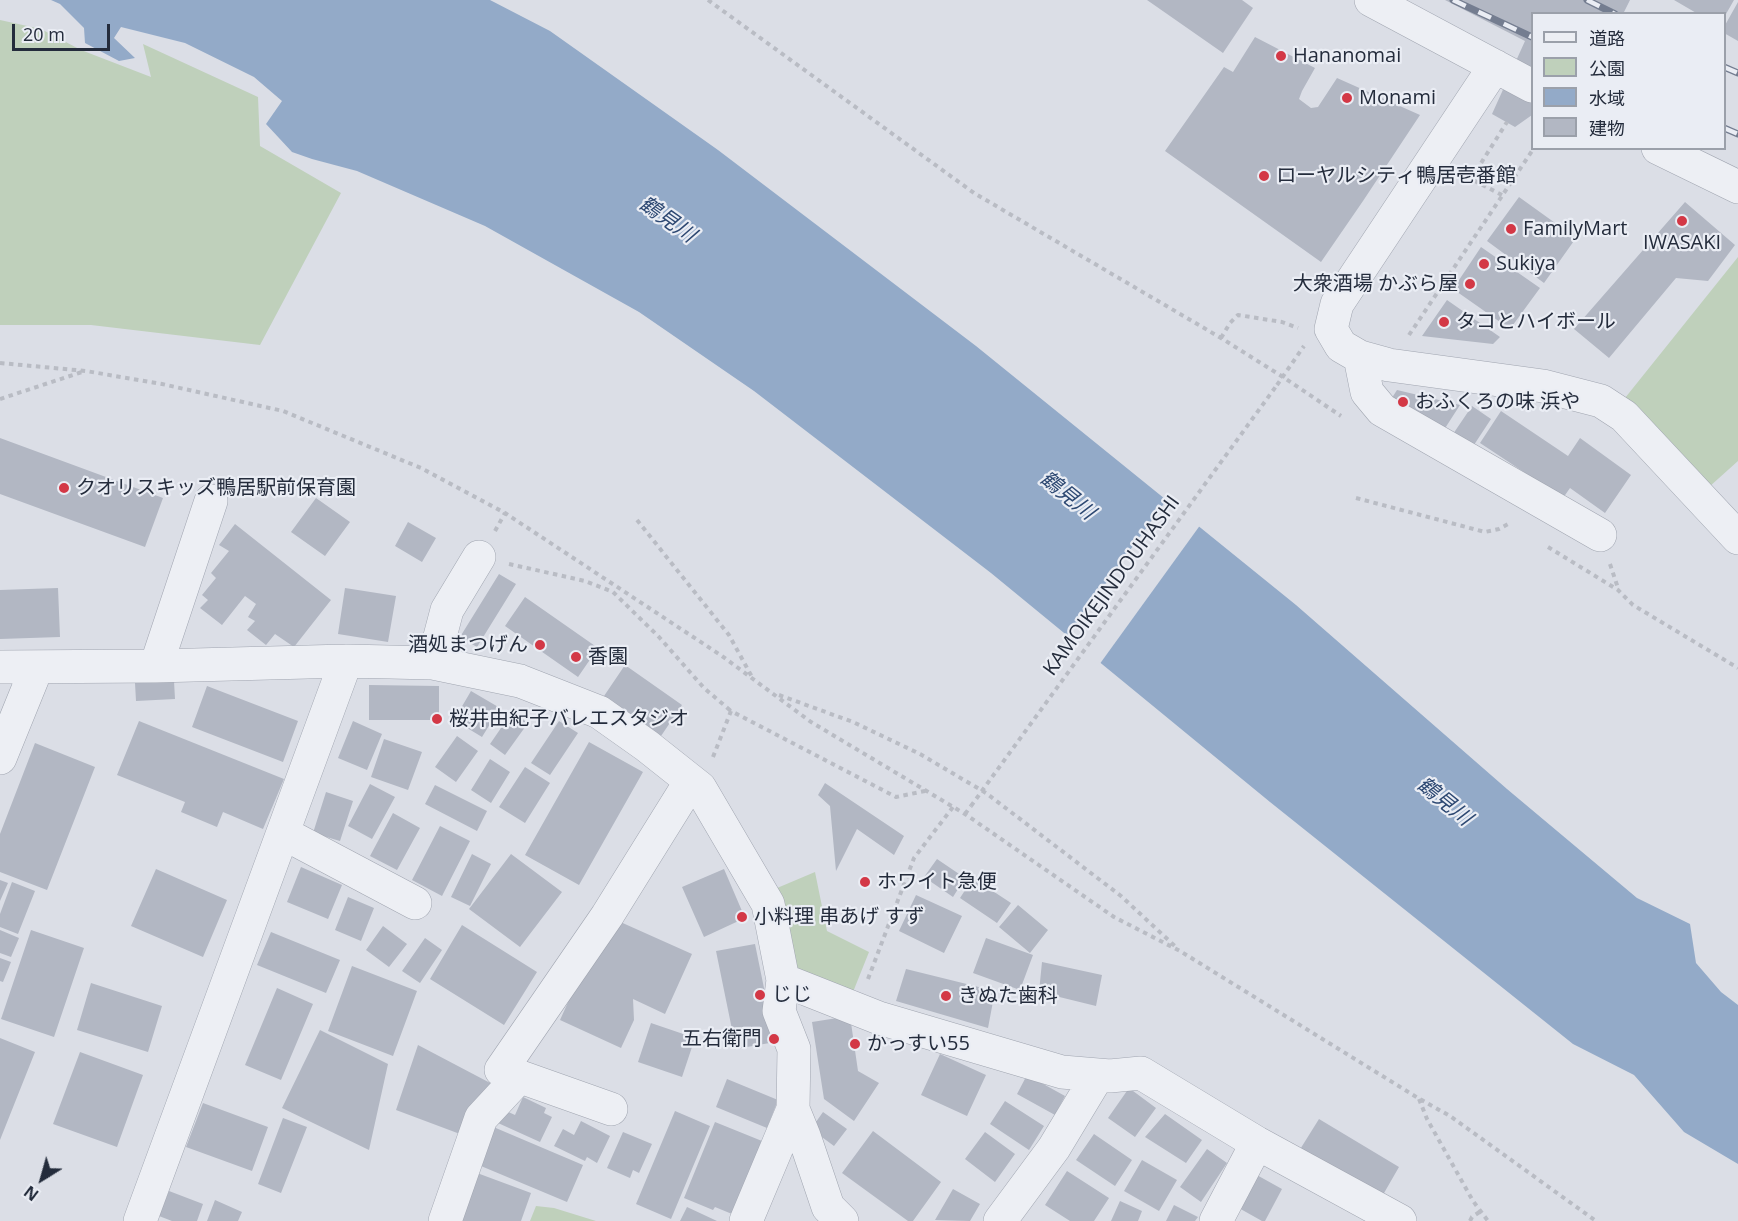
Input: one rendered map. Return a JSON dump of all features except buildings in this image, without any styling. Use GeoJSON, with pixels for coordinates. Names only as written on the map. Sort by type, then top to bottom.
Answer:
{"type":"FeatureCollection","features":[{"type":"Feature","properties":{"kind":"street"},"geometry":{"type":"LineString","coordinates":[[1371,0],[1531,85]]}},
{"type":"Feature","properties":{"kind":"street"},"geometry":{"type":"LineString","coordinates":[[1495,66],[1337,304],[1331,329],[1341,346],[1375,361],[1543,386],[1601,400],[1624,416],[1738,538]]}},
{"type":"Feature","properties":{"kind":"street"},"geometry":{"type":"LineString","coordinates":[[1662,150],[1738,187]]}},
{"type":"Feature","properties":{"kind":"street"},"geometry":{"type":"LineString","coordinates":[[1375,361],[1367,392],[1382,410],[1600,535]]}},
{"type":"Feature","properties":{"kind":"street"},"geometry":{"type":"LineString","coordinates":[[156,666],[211,501]]}},
{"type":"Feature","properties":{"kind":"street"},"geometry":{"type":"LineString","coordinates":[[433,663],[447,610],[479,557]]}},
{"type":"Feature","properties":{"kind":"street"},"geometry":{"type":"LineString","coordinates":[[140,1221],[346,661]]}},
{"type":"Feature","properties":{"kind":"street"},"geometry":{"type":"LineString","coordinates":[[0,667],[346,661],[433,663],[520,681],[600,712],[696,784],[768,904],[783,980],[779,1011],[794,1049],[793,1109],[828,1207],[842,1221]]}},
{"type":"Feature","properties":{"kind":"street"},"geometry":{"type":"LineString","coordinates":[[0,758],[37,667]]}},
{"type":"Feature","properties":{"kind":"street"},"geometry":{"type":"LineString","coordinates":[[611,1109],[501,1070],[696,784]]}},
{"type":"Feature","properties":{"kind":"street"},"geometry":{"type":"LineString","coordinates":[[283,833],[415,903]]}},
{"type":"Feature","properties":{"kind":"street"},"geometry":{"type":"LineString","coordinates":[[783,980],[879,1018],[1062,1072],[1098,1075],[1141,1073],[1257,1143],[1400,1221]]}},
{"type":"Feature","properties":{"kind":"street"},"geometry":{"type":"LineString","coordinates":[[1000,1221],[1054,1148],[1098,1075]]}},
{"type":"Feature","properties":{"kind":"street"},"geometry":{"type":"LineString","coordinates":[[445,1221],[481,1118],[519,1077]]}},
{"type":"Feature","properties":{"kind":"street"},"geometry":{"type":"LineString","coordinates":[[746,1221],[793,1109]]}},
{"type":"Feature","properties":{"kind":"street"},"geometry":{"type":"LineString","coordinates":[[1216,1221],[1257,1143]]}},
{"type":"Feature","properties":{"kind":"path"},"geometry":{"type":"LineString","coordinates":[[708,0],[974,193],[1221,338],[1350,422]]}},
{"type":"Feature","properties":{"kind":"path"},"geometry":{"type":"LineString","coordinates":[[1502,195],[1471,179],[1507,122]]}},
{"type":"Feature","properties":{"kind":"path"},"geometry":{"type":"LineString","coordinates":[[1375,361],[1502,195],[1533,150]]}},
{"type":"Feature","properties":{"kind":"path"},"geometry":{"type":"LineString","coordinates":[[1221,338],[1230,323],[1239,315],[1282,322],[1302,330]]}},
{"type":"Feature","properties":{"kind":"path","name":"KAMOIKEJINDOUHASHI"},"geometry":{"type":"LineString","coordinates":[[965,814],[1305,344]]}},
{"type":"Feature","properties":{"kind":"path"},"geometry":{"type":"LineString","coordinates":[[0,363],[86,371],[162,384],[283,411],[421,468],[505,513],[722,656],[811,722],[965,814],[1114,917],[1180,951],[1450,1116],[1596,1221]]}},
{"type":"Feature","properties":{"kind":"path"},"geometry":{"type":"LineString","coordinates":[[0,399],[86,371]]}},
{"type":"Feature","properties":{"kind":"path"},"geometry":{"type":"LineString","coordinates":[[1356,498],[1485,532],[1499,529],[1510,523]]}},
{"type":"Feature","properties":{"kind":"path"},"geometry":{"type":"LineString","coordinates":[[499,524],[505,513]]}},
{"type":"Feature","properties":{"kind":"path"},"geometry":{"type":"LineString","coordinates":[[1502,518],[1520,529]]}},
{"type":"Feature","properties":{"kind":"path"},"geometry":{"type":"LineString","coordinates":[[637,520],[729,634],[754,680]]}},
{"type":"Feature","properties":{"kind":"path"},"geometry":{"type":"LineString","coordinates":[[1539,541],[1618,590],[1633,604],[1738,668]]}},
{"type":"Feature","properties":{"kind":"path"},"geometry":{"type":"LineString","coordinates":[[479,557],[585,581],[613,592],[659,637],[704,688],[731,711],[896,797],[926,790]]}},
{"type":"Feature","properties":{"kind":"path"},"geometry":{"type":"LineString","coordinates":[[613,592],[616,585]]}},
{"type":"Feature","properties":{"kind":"path"},"geometry":{"type":"LineString","coordinates":[[773,693],[853,722],[920,754],[986,793],[1121,896],[1180,951]]}},
{"type":"Feature","properties":{"kind":"path"},"geometry":{"type":"LineString","coordinates":[[696,784],[731,711]]}},
{"type":"Feature","properties":{"kind":"path"},"geometry":{"type":"LineString","coordinates":[[857,1008],[914,858],[953,807]]}},
{"type":"Feature","properties":{"kind":"path"},"geometry":{"type":"LineString","coordinates":[[1418,1098],[1427,1119],[1473,1201],[1488,1221]]}},
{"type":"Feature","properties":{"kind":"path"},"geometry":{"type":"LineString","coordinates":[[1470,1221],[1481,1211]]}},
{"type":"Feature","properties":{"kind":"green space"},"geometry":{"type":"Polygon","coordinates":[[[0,20],[41,29],[81,50],[151,77],[143,44],[258,97],[260,146],[341,193],[260,345],[91,325],[0,325],[0,20]]]}},
{"type":"Feature","properties":{"kind":"green space"},"geometry":{"type":"Polygon","coordinates":[[[1738,257],[1738,461],[1709,487],[1625,398],[1738,257]]]}},
{"type":"Feature","properties":{"kind":"green space"},"geometry":{"type":"Polygon","coordinates":[[[815,872],[827,931],[869,952],[851,997],[793,976],[770,891],[815,872]]]}},
{"type":"Feature","properties":{"kind":"green space"},"geometry":{"type":"Polygon","coordinates":[[[536,1206],[554,1208],[596,1221],[530,1221],[536,1206]]]}},
{"type":"Feature","properties":{"kind":"water","name":"鶴見川"},"geometry":{"type":"Polygon","coordinates":[[[51,0],[490,0],[550,31],[718,150],[976,346],[1296,605],[1507,789],[1637,898],[1690,924],[1696,963],[1721,992],[1738,1005],[1738,1164],[1684,1132],[1634,1075],[1573,1044],[1270,802],[991,573],[754,391],[639,312],[485,226],[357,171],[292,152],[266,124],[282,101],[254,77],[185,43],[121,27],[114,38],[135,58],[119,61],[85,43],[84,28],[60,4],[51,0]]]}},
{"type":"Feature","properties":{"kind":"pier"},"geometry":{"type":"Polygon","coordinates":[[[1168,498],[1201,524],[1099,665],[1066,638],[1168,498]]]}},
{"type":"Feature","properties":{"kind":"railway"},"geometry":{"type":"LineString","coordinates":[[1453,0],[1531,37]]}},
{"type":"Feature","properties":{"kind":"railway"},"geometry":{"type":"LineString","coordinates":[[1587,0],[1611,12]]}},
{"type":"Feature","properties":{"kind":"railway"},"geometry":{"type":"LineString","coordinates":[[1726,68],[1738,73]]}},
{"type":"Feature","properties":{"kind":"railway"},"geometry":{"type":"LineString","coordinates":[[1726,129],[1738,134]]}},
{"type":"Feature","properties":{"kind":"place","name":"Hananomai"},"geometry":{"type":"Point","coordinates":[1281,56]}},
{"type":"Feature","properties":{"kind":"place","name":"Monami"},"geometry":{"type":"Point","coordinates":[1347,98]}},
{"type":"Feature","properties":{"kind":"place","name":"ローヤルシティ鴨居壱番館"},"geometry":{"type":"Point","coordinates":[1264,176]}},
{"type":"Feature","properties":{"kind":"place","name":"IWASAKI"},"geometry":{"type":"Point","coordinates":[1682,221]}},
{"type":"Feature","properties":{"kind":"place","name":"FamilyMart"},"geometry":{"type":"Point","coordinates":[1511,229]}},
{"type":"Feature","properties":{"kind":"place","name":"Sukiya"},"geometry":{"type":"Point","coordinates":[1484,264]}},
{"type":"Feature","properties":{"kind":"place","name":"大衆酒場 かぶら屋"},"geometry":{"type":"Point","coordinates":[1470,284]}},
{"type":"Feature","properties":{"kind":"place","name":"タコとハイボール"},"geometry":{"type":"Point","coordinates":[1444,322]}},
{"type":"Feature","properties":{"kind":"place","name":"おふくろの味 浜や"},"geometry":{"type":"Point","coordinates":[1403,402]}},
{"type":"Feature","properties":{"kind":"place","name":"クオリスキッズ鴨居駅前保育園"},"geometry":{"type":"Point","coordinates":[64,488]}},
{"type":"Feature","properties":{"kind":"place","name":"酒処まつげん"},"geometry":{"type":"Point","coordinates":[540,645]}},
{"type":"Feature","properties":{"kind":"place","name":"香園"},"geometry":{"type":"Point","coordinates":[576,657]}},
{"type":"Feature","properties":{"kind":"place","name":"桜井由紀子バレエスタジオ"},"geometry":{"type":"Point","coordinates":[437,719]}},
{"type":"Feature","properties":{"kind":"place","name":"ホワイト急便"},"geometry":{"type":"Point","coordinates":[865,882]}},
{"type":"Feature","properties":{"kind":"place","name":"小料理 串あげ すず"},"geometry":{"type":"Point","coordinates":[742,917]}},
{"type":"Feature","properties":{"kind":"place","name":"じじ"},"geometry":{"type":"Point","coordinates":[760,995]}},
{"type":"Feature","properties":{"kind":"place","name":"きぬた歯科"},"geometry":{"type":"Point","coordinates":[946,996]}},
{"type":"Feature","properties":{"kind":"place","name":"五右衛門"},"geometry":{"type":"Point","coordinates":[774,1039]}},
{"type":"Feature","properties":{"kind":"place","name":"かっすい55"},"geometry":{"type":"Point","coordinates":[855,1044]}}]}
